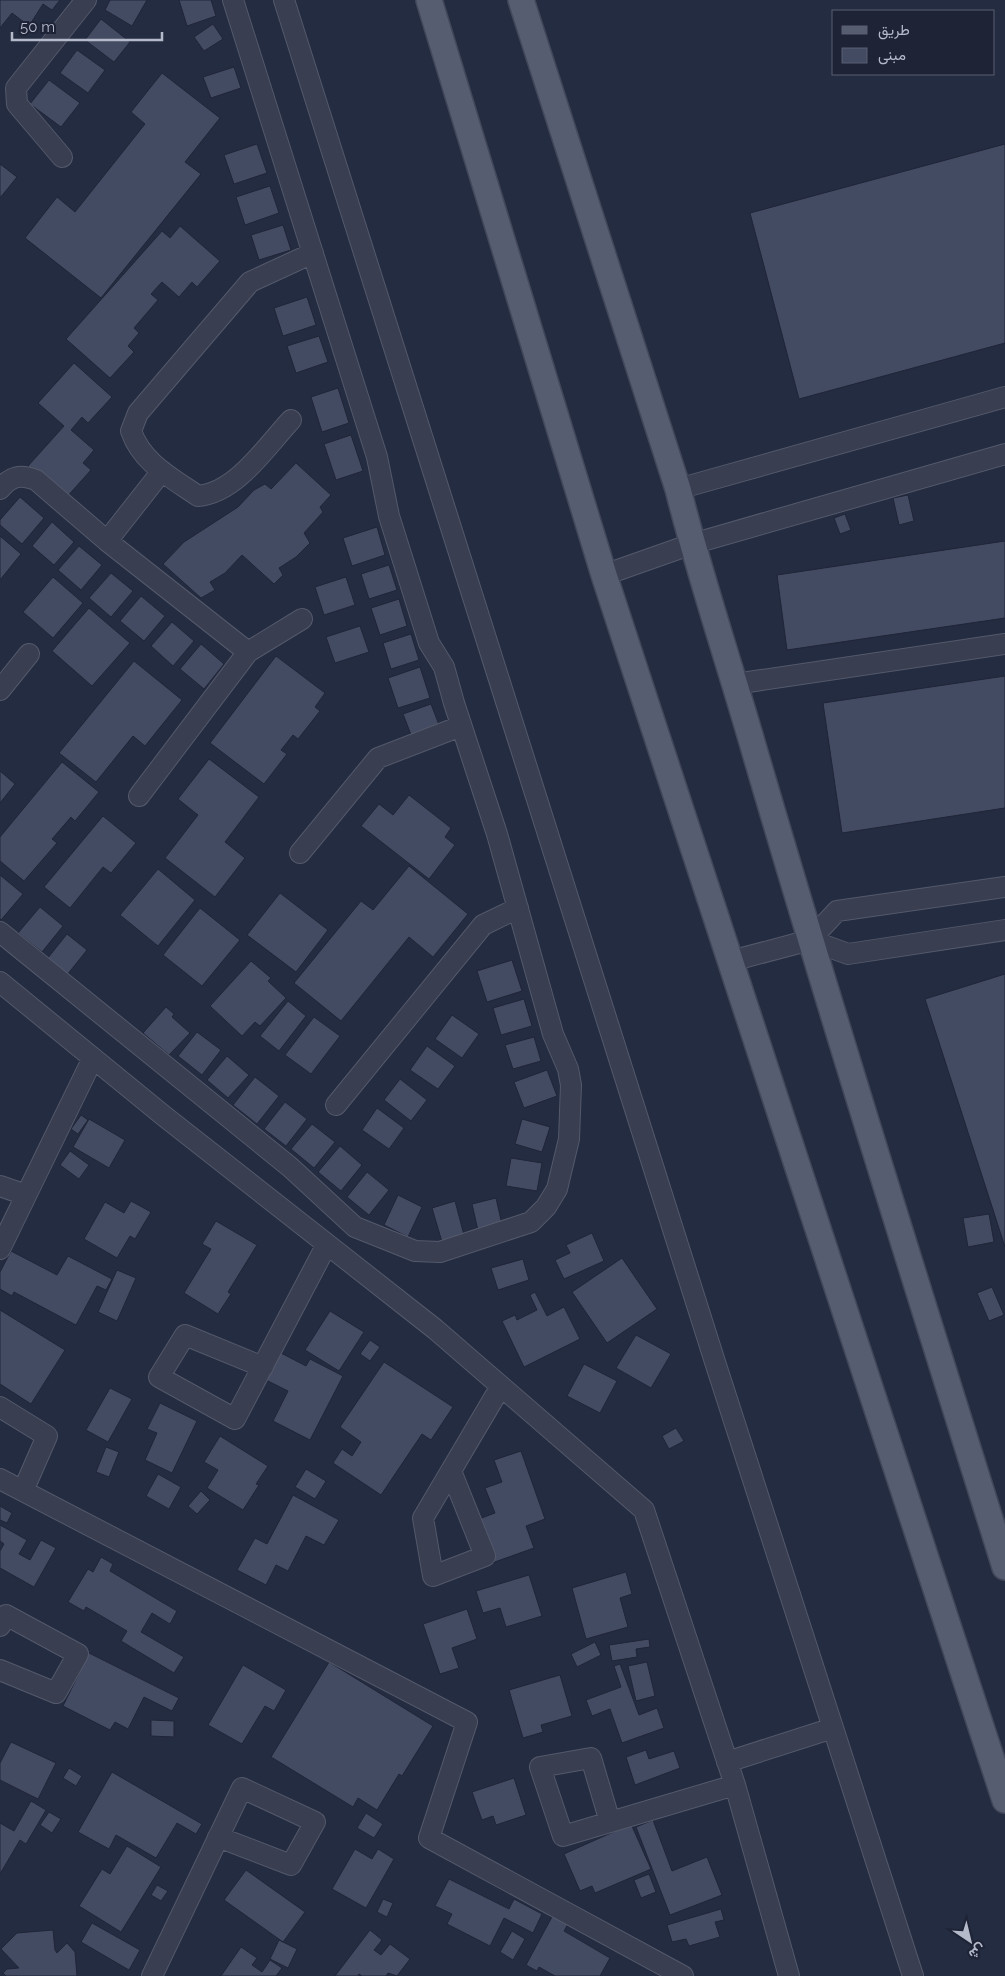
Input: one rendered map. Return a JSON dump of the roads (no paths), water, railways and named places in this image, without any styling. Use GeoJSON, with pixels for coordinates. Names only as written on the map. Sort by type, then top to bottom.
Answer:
{"type":"FeatureCollection","features":[{"type":"Feature","properties":{"kind":"main road"},"geometry":{"type":"LineString","coordinates":[[429,0],[604,575],[1005,1800]]}},
{"type":"Feature","properties":{"kind":"main road"},"geometry":{"type":"LineString","coordinates":[[521,0],[678,489],[692,544],[810,940],[1005,1567]]}},
{"type":"Feature","properties":{"kind":"street"},"geometry":{"type":"LineString","coordinates":[[62,158],[17,104],[16,88],[86,0]]}},
{"type":"Feature","properties":{"kind":"street"},"geometry":{"type":"LineString","coordinates":[[0,932],[290,1168],[355,1226],[415,1252],[440,1252],[531,1222],[546,1207],[557,1189],[569,1139],[571,1085],[568,1068],[553,1034],[497,834],[461,726],[444,667],[430,643],[389,516],[377,457],[233,0]]}},
{"type":"Feature","properties":{"kind":"street"},"geometry":{"type":"LineString","coordinates":[[284,0],[913,1976]]}},
{"type":"Feature","properties":{"kind":"street"},"geometry":{"type":"LineString","coordinates":[[291,420],[230,486],[212,495],[198,496],[149,462],[135,442],[131,431],[138,413],[250,282],[314,253]]}},
{"type":"Feature","properties":{"kind":"street"},"geometry":{"type":"LineString","coordinates":[[678,489],[1005,396]]}},
{"type":"Feature","properties":{"kind":"street"},"geometry":{"type":"LineString","coordinates":[[604,575],[692,544],[1005,454]]}},
{"type":"Feature","properties":{"kind":"street"},"geometry":{"type":"LineString","coordinates":[[108,540],[162,471]]}},
{"type":"Feature","properties":{"kind":"street"},"geometry":{"type":"LineString","coordinates":[[0,489],[8,480],[22,475],[36,480],[248,652]]}},
{"type":"Feature","properties":{"kind":"street"},"geometry":{"type":"LineString","coordinates":[[139,796],[248,652],[302,619]]}},
{"type":"Feature","properties":{"kind":"street"},"geometry":{"type":"LineString","coordinates":[[735,684],[1005,644]]}},
{"type":"Feature","properties":{"kind":"street"},"geometry":{"type":"LineString","coordinates":[[0,690],[29,654]]}},
{"type":"Feature","properties":{"kind":"street"},"geometry":{"type":"LineString","coordinates":[[300,853],[378,758],[461,726]]}},
{"type":"Feature","properties":{"kind":"street"},"geometry":{"type":"LineString","coordinates":[[731,961],[810,940],[837,911],[1005,887]]}},
{"type":"Feature","properties":{"kind":"street"},"geometry":{"type":"LineString","coordinates":[[336,1105],[483,925],[518,908]]}},
{"type":"Feature","properties":{"kind":"street"},"geometry":{"type":"LineString","coordinates":[[810,940],[848,954],[1005,930]]}},
{"type":"Feature","properties":{"kind":"street"},"geometry":{"type":"LineString","coordinates":[[0,982],[435,1329],[644,1510],[727,1762],[789,1976]]}},
{"type":"Feature","properties":{"kind":"street"},"geometry":{"type":"LineString","coordinates":[[0,1249],[93,1058]]}},
{"type":"Feature","properties":{"kind":"street"},"geometry":{"type":"LineString","coordinates":[[0,1186],[26,1195]]}},
{"type":"Feature","properties":{"kind":"street"},"geometry":{"type":"LineString","coordinates":[[263,1367],[185,1335],[159,1377],[235,1419],[263,1367],[327,1244]]}},
{"type":"Feature","properties":{"kind":"street"},"geometry":{"type":"LineString","coordinates":[[451,1471],[485,1556],[434,1576],[423,1518],[501,1386]]}},
{"type":"Feature","properties":{"kind":"street"},"geometry":{"type":"LineString","coordinates":[[0,1408],[47,1436],[23,1491]]}},
{"type":"Feature","properties":{"kind":"street"},"geometry":{"type":"LineString","coordinates":[[0,1479],[467,1722],[429,1838],[682,1976]]}},
{"type":"Feature","properties":{"kind":"street"},"geometry":{"type":"LineString","coordinates":[[0,1626],[6,1615],[78,1654],[56,1693],[0,1670]]}},
{"type":"Feature","properties":{"kind":"street"},"geometry":{"type":"LineString","coordinates":[[727,1762],[833,1728]]}},
{"type":"Feature","properties":{"kind":"street"},"geometry":{"type":"LineString","coordinates":[[610,1822],[734,1785]]}},
{"type":"Feature","properties":{"kind":"street"},"geometry":{"type":"LineString","coordinates":[[152,1976],[218,1837],[242,1788],[315,1822],[291,1865],[218,1837]]}}]}
